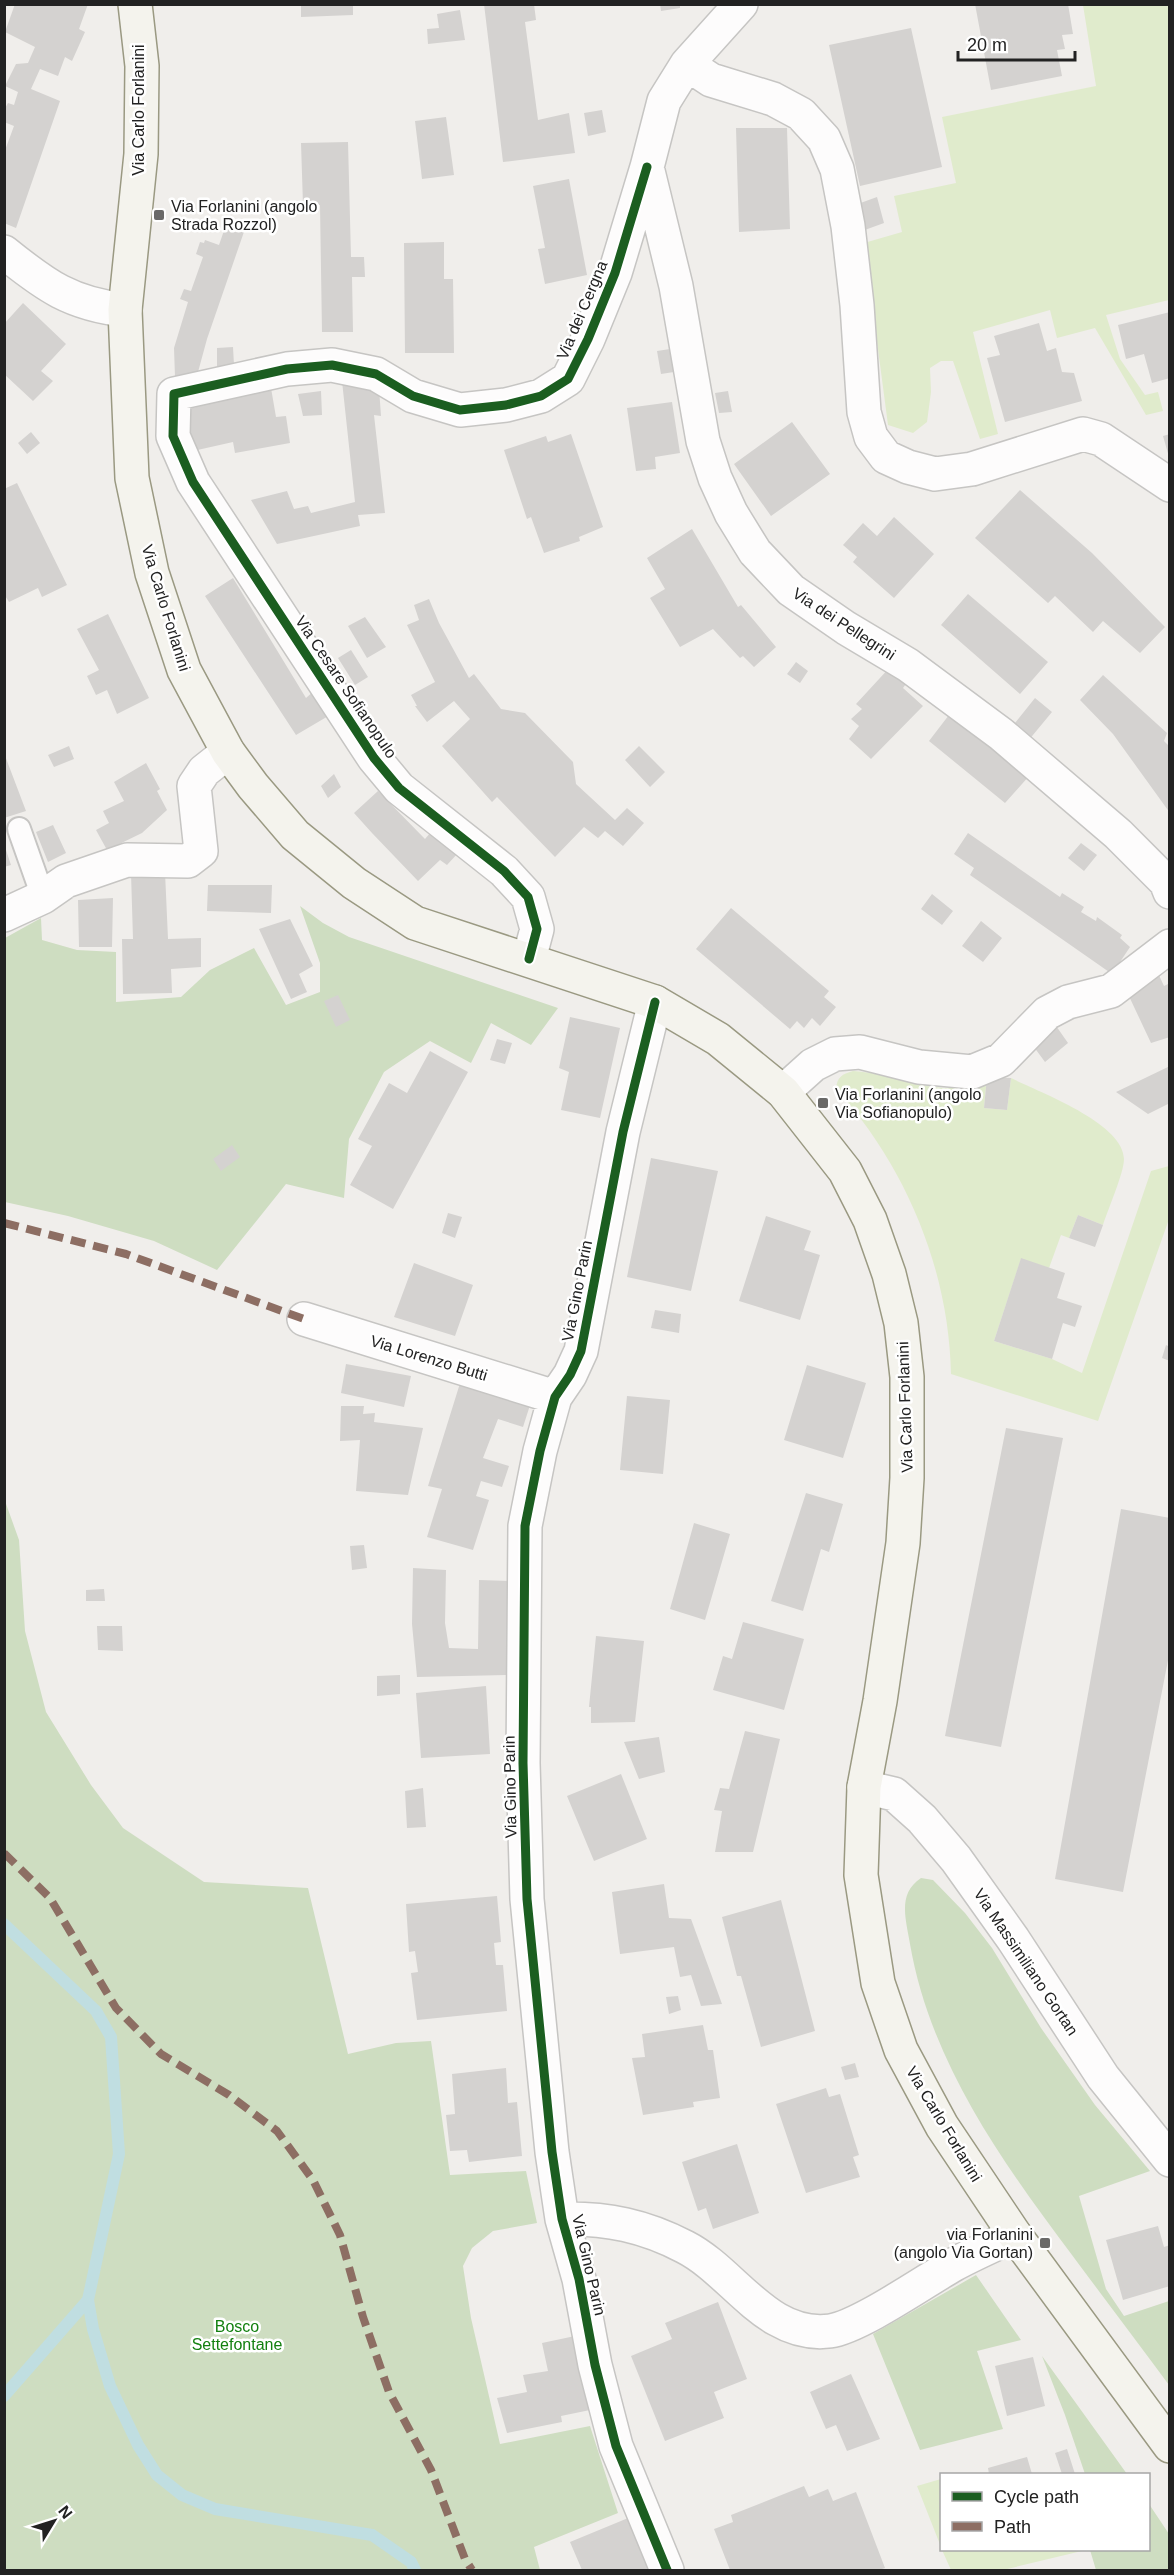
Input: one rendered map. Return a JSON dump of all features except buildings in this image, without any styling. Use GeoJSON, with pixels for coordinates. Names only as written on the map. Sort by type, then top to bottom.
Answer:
{"type":"FeatureCollection","features":[{"type":"Feature","properties":{"kind":"main road","name":"Via Carlo Forlanini"},"geometry":{"type":"LineString","coordinates":[[135,4],[142,66],[141,154],[125,310],[132,478],[152,573],[184,670],[228,752],[253,786],[295,835],[354,883],[415,922],[655,1002],[718,1039],[783,1092],[845,1171],[870,1220],[890,1274],[901,1323],[907,1377],[907,1478],[903,1543],[880,1701],[864,1787],[861,1875],[865,1912],[878,1983],[901,2050],[942,2126],[1015,2235],[1170,2446]]}},
{"type":"Feature","properties":{"kind":"street","name":"Via dei Pellegrini"},"geometry":{"type":"LineString","coordinates":[[741,4],[687,64],[664,101],[646,167],[676,286],[703,441],[715,477],[731,513],[755,552],[791,590],[846,628],[908,665],[1001,734],[1118,834],[1166,882],[1170,892]]}},
{"type":"Feature","properties":{"kind":"street"},"geometry":{"type":"LineString","coordinates":[[687,64],[711,80],[773,99],[801,114],[824,139],[837,169],[848,226],[857,305],[864,412],[871,438],[886,457],[908,467],[935,474],[972,469],[1083,434],[1101,439],[1170,486]]}},
{"type":"Feature","properties":{"kind":"street","name":"Via dei Cergna"},"geometry":{"type":"LineString","coordinates":[[174,394],[287,369],[332,365],[376,374],[413,396],[460,410],[506,405],[541,396],[568,380],[588,339],[615,273],[646,167]]}},
{"type":"Feature","properties":{"kind":"street"},"geometry":{"type":"LineString","coordinates":[[4,252],[63,295],[95,307],[125,310]]}},
{"type":"Feature","properties":{"kind":"street","name":"Via Cesare Sofianopulo"},"geometry":{"type":"LineString","coordinates":[[174,394],[173,436],[193,482],[374,758],[399,788],[504,871],[528,897],[537,929],[529,959]]}},
{"type":"Feature","properties":{"kind":"street"},"geometry":{"type":"LineString","coordinates":[[4,915],[43,897],[66,881],[127,860],[188,861],[201,851],[194,786],[204,771],[228,752]]}},
{"type":"Feature","properties":{"kind":"street"},"geometry":{"type":"LineString","coordinates":[[783,1092],[813,1065],[835,1054],[860,1052],[919,1067],[972,1072],[1001,1060],[1047,1013],[1068,1002],[1111,991],[1170,946]]}},
{"type":"Feature","properties":{"kind":"street","name":"Via Gino Parin"},"geometry":{"type":"LineString","coordinates":[[655,1002],[623,1132],[581,1351],[570,1375],[555,1397],[540,1451],[525,1526],[523,1763],[527,1899],[552,2152],[562,2219],[579,2279],[595,2365],[616,2446],[667,2571]]}},
{"type":"Feature","properties":{"kind":"street","name":"Via Lorenzo Butti"},"geometry":{"type":"LineString","coordinates":[[304,1319],[555,1397]]}},
{"type":"Feature","properties":{"kind":"street","name":"Via Massimiliano Gortan"},"geometry":{"type":"LineString","coordinates":[[864,1787],[894,1794],[922,1819],[956,1859],[1013,1939],[1103,2077],[1170,2160]]}},
{"type":"Feature","properties":{"kind":"street"},"geometry":{"type":"LineString","coordinates":[[562,2219],[596,2218],[634,2226],[686,2247],[729,2280],[768,2316],[801,2329],[830,2331],[852,2324],[956,2263],[1015,2235]]}},
{"type":"Feature","properties":{"kind":"lane"},"geometry":{"type":"LineString","coordinates":[[19,829],[43,897]]}},
{"type":"Feature","properties":{"kind":"green space"},"geometry":{"type":"Polygon","coordinates":[[[1083,5],[1169,5],[1169,300],[1106,315],[1120,359],[1145,395],[1158,392],[1163,411],[1146,415],[1095,328],[1057,338],[1050,310],[973,332],[998,434],[980,439],[953,361],[941,361],[930,368],[931,392],[927,422],[913,433],[888,425],[864,243],[902,232],[894,196],[956,183],[942,117],[1096,86],[1083,5]]]}},
{"type":"Feature","properties":{"kind":"green space"},"geometry":{"type":"Polygon","coordinates":[[[300,906],[323,923],[349,937],[558,1008],[531,1045],[491,1023],[471,1063],[430,1041],[384,1072],[349,1139],[344,1198],[286,1184],[217,1270],[154,1241],[68,1216],[5,1202],[5,938],[41,918],[42,940],[77,950],[116,952],[116,1002],[181,997],[210,970],[254,948],[286,1005],[320,992],[320,963],[300,906]]]}},
{"type":"Feature","properties":{"kind":"green space"},"geometry":{"type":"Polygon","coordinates":[[[853,1071],[921,1085],[954,1088],[971,1085],[987,1077],[984,1108],[1007,1110],[1011,1078],[1059,1100],[1096,1121],[1120,1146],[1124,1159],[1123,1165],[1103,1225],[1078,1215],[1069,1238],[1061,1235],[1049,1268],[1021,1259],[994,1341],[1052,1359],[1082,1373],[1151,1171],[1169,1166],[1169,1219],[1098,1421],[951,1374],[942,1296],[919,1221],[883,1151],[836,1089],[841,1077],[853,1071]]]}},
{"type":"Feature","properties":{"kind":"green space","name":"Bosco Settefontane"},"geometry":{"type":"Polygon","coordinates":[[[5,1501],[19,1540],[25,1631],[46,1712],[91,1785],[123,1828],[204,1882],[308,1888],[348,2054],[396,2043],[431,2041],[450,2175],[526,2171],[537,2223],[493,2231],[472,2248],[463,2266],[471,2318],[500,2444],[590,2426],[618,2513],[534,2547],[540,2570],[5,2570],[5,1501]]]}},
{"type":"Feature","properties":{"kind":"green space"},"geometry":{"type":"Polygon","coordinates":[[[921,1878],[933,1880],[965,1913],[992,1948],[1041,2028],[1095,2105],[1150,2171],[1079,2196],[1106,2289],[1124,2316],[1169,2301],[1169,2385],[1020,2184],[995,2147],[952,2069],[934,2029],[920,1987],[910,1944],[906,1899],[913,1884],[921,1878]]]}},
{"type":"Feature","properties":{"kind":"green space"},"geometry":{"type":"Polygon","coordinates":[[[976,2275],[1021,2340],[977,2351],[1003,2429],[920,2450],[873,2334],[976,2275]]]}},
{"type":"Feature","properties":{"kind":"green space"},"geometry":{"type":"Polygon","coordinates":[[[1042,2356],[1126,2473],[1085,2473],[1042,2356]]]}},
{"type":"Feature","properties":{"kind":"green space"},"geometry":{"type":"Polygon","coordinates":[[[940,2480],[940,2544],[917,2486],[940,2480]]]}},
{"type":"Feature","properties":{"kind":"green space"},"geometry":{"type":"Polygon","coordinates":[[[1150,2506],[1169,2534],[1169,2570],[1096,2570],[1090,2551],[1150,2551],[1150,2506]]]}},
{"type":"Feature","properties":{"kind":"green space"},"geometry":{"type":"Polygon","coordinates":[[[942,2551],[1082,2551],[1003,2570],[951,2570],[942,2551]]]}},
{"type":"Feature","properties":{"kind":"waterway"},"geometry":{"type":"LineString","coordinates":[[4,1924],[96,2011],[111,2037],[119,2154],[88,2300],[93,2329],[110,2386],[138,2445],[157,2475],[182,2495],[215,2509],[372,2535],[411,2562],[415,2570]]}},
{"type":"Feature","properties":{"kind":"waterway"},"geometry":{"type":"LineString","coordinates":[[4,2396],[88,2300]]}},
{"type":"Feature","properties":{"kind":"marked path"},"geometry":{"type":"LineString","coordinates":[[4,1223],[126,1254],[304,1319]]}},
{"type":"Feature","properties":{"kind":"marked path"},"geometry":{"type":"LineString","coordinates":[[4,1853],[50,1898],[116,2008],[161,2054],[229,2095],[277,2131],[313,2180],[340,2235],[363,2317],[389,2392],[431,2470],[465,2559],[472,2570]]}},
{"type":"Feature","properties":{"kind":"cycle path"},"geometry":{"type":"LineString","coordinates":[[529,959],[537,929],[528,897],[504,871],[399,788],[374,758],[193,482],[173,436],[174,394],[287,369],[332,365],[376,374],[413,396],[460,410],[506,405],[541,396],[568,379],[588,339],[615,273],[647,167]]}},
{"type":"Feature","properties":{"kind":"cycle path"},"geometry":{"type":"LineString","coordinates":[[655,1002],[623,1132],[581,1351],[570,1375],[555,1397],[540,1451],[525,1526],[523,1763],[527,1899],[552,2152],[562,2219],[579,2279],[595,2365],[616,2446],[667,2570]]}},
{"type":"Feature","properties":{"kind":"place","name":"Via Forlanini (angolo Strada Rozzol)"},"geometry":{"type":"Point","coordinates":[159,215]}},
{"type":"Feature","properties":{"kind":"place","name":"Via Forlanini (angolo Via Sofianopulo)"},"geometry":{"type":"Point","coordinates":[823,1103]}},
{"type":"Feature","properties":{"kind":"place","name":"via Forlanini (angolo Via Gortan)"},"geometry":{"type":"Point","coordinates":[1045,2243]}}]}
